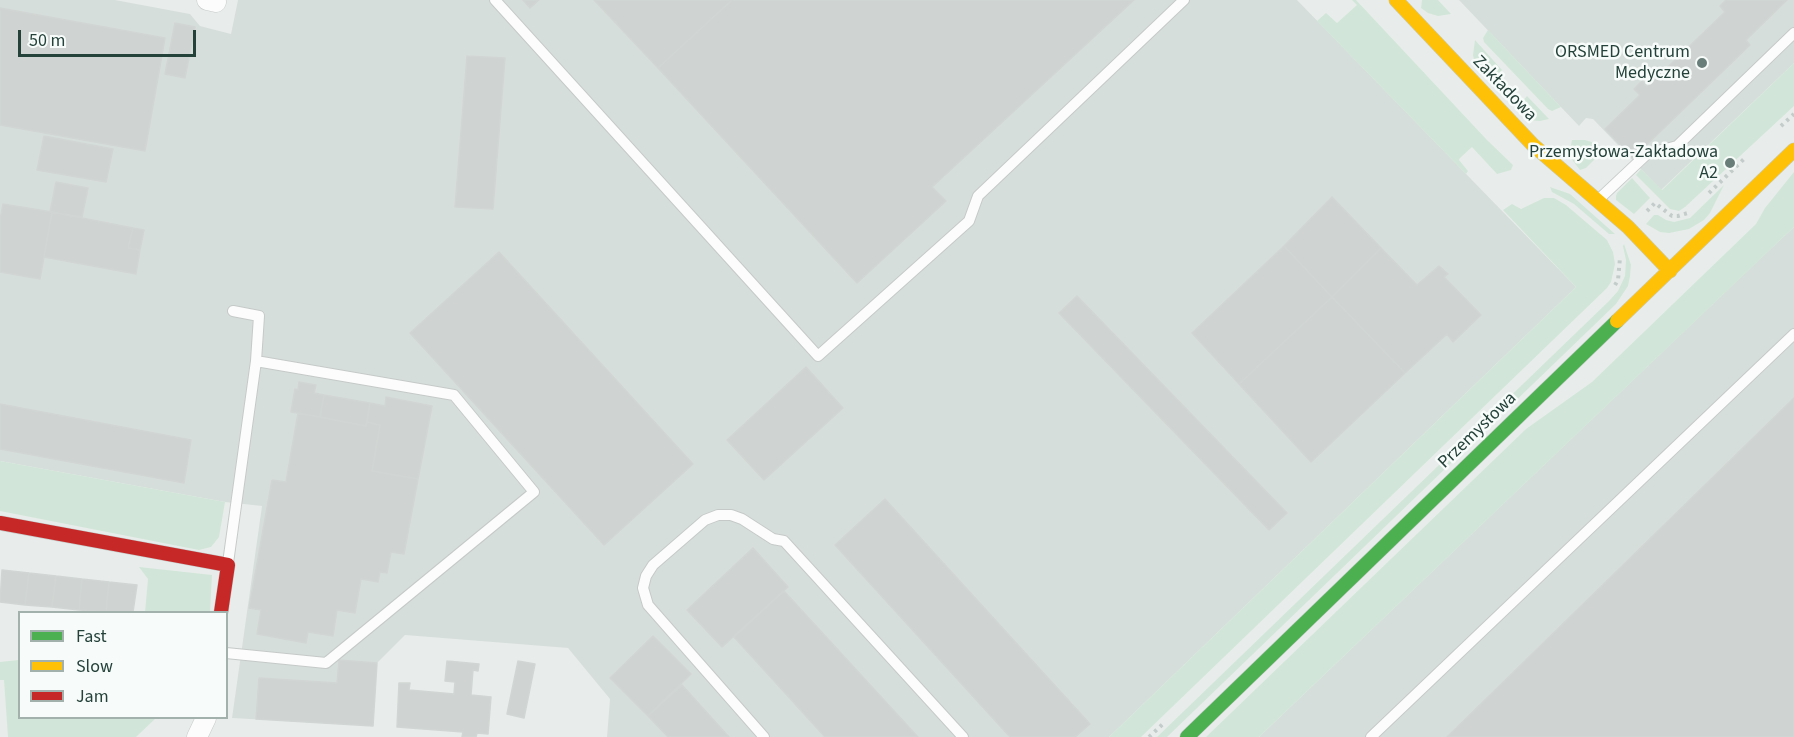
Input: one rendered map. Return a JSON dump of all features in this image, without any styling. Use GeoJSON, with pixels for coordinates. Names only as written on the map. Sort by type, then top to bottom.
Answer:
{"type":"FeatureCollection","features":[{"type":"Feature","properties":{"kind":"street","name":"Zakładowa"},"geometry":{"type":"LineString","coordinates":[[1396,0],[1533,145],[1628,227],[1670,271]]}},
{"type":"Feature","properties":{"kind":"street","name":"Przemysłowa"},"geometry":{"type":"LineString","coordinates":[[1187,737],[1794,150]]}},
{"type":"Feature","properties":{"kind":"street"},"geometry":{"type":"LineString","coordinates":[[0,523],[228,565],[221,611]]}},
{"type":"Feature","properties":{"kind":"street"},"geometry":{"type":"LineString","coordinates":[[197,737],[205,719]]}},
{"type":"Feature","properties":{"kind":"lane"},"geometry":{"type":"LineString","coordinates":[[495,0],[818,357],[969,220],[978,196],[1184,0]]}},
{"type":"Feature","properties":{"kind":"lane"},"geometry":{"type":"LineString","coordinates":[[1598,201],[1647,154],[1677,146],[1794,33]]}},
{"type":"Feature","properties":{"kind":"lane"},"geometry":{"type":"LineString","coordinates":[[228,565],[256,361],[259,316],[233,311]]}},
{"type":"Feature","properties":{"kind":"lane"},"geometry":{"type":"LineString","coordinates":[[1371,737],[1794,334]]}},
{"type":"Feature","properties":{"kind":"lane"},"geometry":{"type":"LineString","coordinates":[[228,653],[326,663],[534,492],[454,395],[256,361]]}},
{"type":"Feature","properties":{"kind":"lane"},"geometry":{"type":"LineString","coordinates":[[764,737],[648,605],[643,588],[652,565],[705,520],[718,515],[731,515],[742,519],[773,539],[784,541],[963,737]]}},
{"type":"Feature","properties":{"kind":"path"},"geometry":{"type":"LineString","coordinates":[[1778,128],[1794,114]]}},
{"type":"Feature","properties":{"kind":"path"},"geometry":{"type":"LineString","coordinates":[[1705,197],[1747,156]]}},
{"type":"Feature","properties":{"kind":"path"},"geometry":{"type":"LineString","coordinates":[[1613,289],[1618,280],[1620,260],[1615,242],[1628,227],[1655,203],[1667,213],[1678,216],[1691,212],[1698,204]]}},
{"type":"Feature","properties":{"kind":"path"},"geometry":{"type":"LineString","coordinates":[[1149,737],[1166,720]]}},
{"type":"Feature","properties":{"kind":"shaded area"},"geometry":{"type":"Polygon","coordinates":[[[0,0],[115,0],[190,14],[200,26],[231,34],[238,0],[1297,0],[1576,287],[1109,737],[607,737],[610,699],[568,648],[405,635],[377,663],[373,726],[232,718],[262,506],[225,502],[0,461],[0,0]]]}},
{"type":"Feature","properties":{"kind":"shaded area"},"geometry":{"type":"Polygon","coordinates":[[[1459,0],[1794,0],[1794,63],[1661,190],[1593,119],[1586,118],[1579,126],[1459,0]]]}},
{"type":"Feature","properties":{"kind":"shaded area"},"geometry":{"type":"Polygon","coordinates":[[[1794,227],[1794,737],[1259,737],[1763,256],[1794,227]]]}},
{"type":"Feature","properties":{"kind":"green space"},"geometry":{"type":"Polygon","coordinates":[[[1352,0],[1356,0],[1513,165],[1511,170],[1497,174],[1472,147],[1459,160],[1468,171],[1466,174],[1317,21],[1326,13],[1337,23],[1357,5],[1352,0]]]}},
{"type":"Feature","properties":{"kind":"green space"},"geometry":{"type":"Polygon","coordinates":[[[1422,0],[1438,0],[1451,14],[1438,16],[1428,13],[1421,8],[1422,0]]]}},
{"type":"Feature","properties":{"kind":"green space"},"geometry":{"type":"Polygon","coordinates":[[[1488,30],[1561,107],[1552,111],[1548,109],[1484,42],[1483,38],[1488,30]]]}},
{"type":"Feature","properties":{"kind":"green space"},"geometry":{"type":"Polygon","coordinates":[[[1475,40],[1502,70],[1493,79],[1486,79],[1476,68],[1473,55],[1475,40]]]}},
{"type":"Feature","properties":{"kind":"green space"},"geometry":{"type":"Polygon","coordinates":[[[1794,63],[1794,106],[1685,207],[1679,211],[1670,209],[1636,175],[1641,169],[1662,190],[1794,63]]]}},
{"type":"Feature","properties":{"kind":"green space"},"geometry":{"type":"Polygon","coordinates":[[[1527,96],[1549,119],[1528,120],[1517,108],[1527,96]]]}},
{"type":"Feature","properties":{"kind":"green space"},"geometry":{"type":"Polygon","coordinates":[[[1572,140],[1585,140],[1598,144],[1603,151],[1586,168],[1580,170],[1573,161],[1570,150],[1572,140]]]}},
{"type":"Feature","properties":{"kind":"green space"},"geometry":{"type":"Polygon","coordinates":[[[1794,172],[1794,227],[1259,737],[1206,737],[1526,429],[1592,382],[1756,224],[1765,208],[1794,172]]]}},
{"type":"Feature","properties":{"kind":"green space"},"geometry":{"type":"Polygon","coordinates":[[[1632,178],[1650,198],[1634,214],[1616,200],[1617,193],[1632,178]]]}},
{"type":"Feature","properties":{"kind":"green space"},"geometry":{"type":"Polygon","coordinates":[[[1724,185],[1710,213],[1704,220],[1689,229],[1669,233],[1660,232],[1646,224],[1654,215],[1674,222],[1690,218],[1724,185]]]}},
{"type":"Feature","properties":{"kind":"green space"},"geometry":{"type":"Polygon","coordinates":[[[1550,187],[1570,194],[1615,234],[1609,234],[1574,204],[1552,192],[1550,187]]]}},
{"type":"Feature","properties":{"kind":"green space"},"geometry":{"type":"Polygon","coordinates":[[[1544,198],[1554,198],[1566,205],[1607,240],[1613,252],[1615,264],[1611,282],[1607,288],[1141,737],[1109,737],[1576,287],[1503,210],[1512,204],[1521,209],[1544,198]]]}},
{"type":"Feature","properties":{"kind":"green space"},"geometry":{"type":"Polygon","coordinates":[[[1624,244],[1631,265],[1630,276],[1628,286],[1616,304],[1167,737],[1157,737],[1609,301],[1618,291],[1625,276],[1624,244]]]}},
{"type":"Feature","properties":{"kind":"green space"},"geometry":{"type":"Polygon","coordinates":[[[0,461],[225,502],[219,537],[211,547],[199,550],[0,511],[0,461]]]}},
{"type":"Feature","properties":{"kind":"green space"},"geometry":{"type":"Polygon","coordinates":[[[139,567],[212,575],[210,611],[145,611],[148,579],[139,567]]]}},
{"type":"Feature","properties":{"kind":"green space"},"geometry":{"type":"Polygon","coordinates":[[[18,660],[18,719],[155,719],[136,737],[8,737],[4,680],[0,680],[0,662],[18,660]]]}},
{"type":"Feature","properties":{"kind":"building"},"geometry":{"type":"Polygon","coordinates":[[[523,0],[539,0],[530,8],[523,0]]]}},
{"type":"Feature","properties":{"kind":"building"},"geometry":{"type":"Polygon","coordinates":[[[594,0],[732,0],[658,68],[594,0]]]}},
{"type":"Feature","properties":{"kind":"building"},"geometry":{"type":"Polygon","coordinates":[[[732,0],[1134,0],[932,187],[946,201],[857,283],[658,68],[732,0]]]}},
{"type":"Feature","properties":{"kind":"building","name":"ORSMED Centrum Medyczne"},"geometry":{"type":"Polygon","coordinates":[[[1726,0],[1787,0],[1746,40],[1750,45],[1633,158],[1605,129],[1640,95],[1634,89],[1642,81],[1647,87],[1725,12],[1720,6],[1726,0]]]}},
{"type":"Feature","properties":{"kind":"building"},"geometry":{"type":"Polygon","coordinates":[[[0,8],[165,38],[145,151],[0,125],[0,8]]]}},
{"type":"Feature","properties":{"kind":"building"},"geometry":{"type":"Polygon","coordinates":[[[175,23],[195,27],[185,78],[165,74],[175,23]]]}},
{"type":"Feature","properties":{"kind":"building"},"geometry":{"type":"Polygon","coordinates":[[[467,56],[505,58],[493,209],[455,207],[467,56]]]}},
{"type":"Feature","properties":{"kind":"building"},"geometry":{"type":"Polygon","coordinates":[[[44,136],[113,149],[106,182],[37,170],[44,136]]]}},
{"type":"Feature","properties":{"kind":"building"},"geometry":{"type":"Polygon","coordinates":[[[56,182],[88,188],[82,217],[50,212],[56,182]]]}},
{"type":"Feature","properties":{"kind":"building"},"geometry":{"type":"Polygon","coordinates":[[[1332,197],[1381,248],[1332,297],[1284,246],[1332,197]]]}},
{"type":"Feature","properties":{"kind":"building"},"geometry":{"type":"Polygon","coordinates":[[[3,204],[52,212],[40,279],[0,272],[0,220],[3,204]]]}},
{"type":"Feature","properties":{"kind":"building"},"geometry":{"type":"Polygon","coordinates":[[[52,212],[133,228],[128,248],[140,250],[136,274],[44,257],[52,212]]]}},
{"type":"Feature","properties":{"kind":"building"},"geometry":{"type":"Polygon","coordinates":[[[133,228],[144,230],[140,250],[128,248],[133,228]]]}},
{"type":"Feature","properties":{"kind":"building"},"geometry":{"type":"Polygon","coordinates":[[[1284,246],[1332,297],[1239,384],[1192,333],[1284,246]]]}},
{"type":"Feature","properties":{"kind":"building"},"geometry":{"type":"Polygon","coordinates":[[[1381,248],[1417,285],[1439,266],[1448,274],[1444,277],[1481,315],[1453,342],[1447,334],[1405,373],[1332,297],[1381,248]]]}},
{"type":"Feature","properties":{"kind":"building"},"geometry":{"type":"Polygon","coordinates":[[[499,252],[693,464],[604,545],[410,333],[499,252]]]}},
{"type":"Feature","properties":{"kind":"building"},"geometry":{"type":"Polygon","coordinates":[[[1077,296],[1287,513],[1269,530],[1059,313],[1077,296]]]}},
{"type":"Feature","properties":{"kind":"building"},"geometry":{"type":"Polygon","coordinates":[[[1332,297],[1405,373],[1311,462],[1239,384],[1332,297]]]}},
{"type":"Feature","properties":{"kind":"building"},"geometry":{"type":"Polygon","coordinates":[[[806,367],[843,408],[764,480],[727,440],[806,367]]]}},
{"type":"Feature","properties":{"kind":"building"},"geometry":{"type":"Polygon","coordinates":[[[299,382],[316,385],[314,393],[324,395],[320,417],[291,412],[295,389],[298,390],[299,382]]]}},
{"type":"Feature","properties":{"kind":"building"},"geometry":{"type":"Polygon","coordinates":[[[324,395],[370,403],[366,426],[320,417],[324,395]]]}},
{"type":"Feature","properties":{"kind":"building"},"geometry":{"type":"Polygon","coordinates":[[[386,397],[432,406],[418,479],[372,471],[380,425],[367,422],[370,403],[385,406],[386,397]]]}},
{"type":"Feature","properties":{"kind":"building"},"geometry":{"type":"Polygon","coordinates":[[[1794,398],[1794,737],[1447,737],[1794,398]]]}},
{"type":"Feature","properties":{"kind":"building"},"geometry":{"type":"Polygon","coordinates":[[[0,404],[191,440],[184,483],[0,449],[0,404]]]}},
{"type":"Feature","properties":{"kind":"building"},"geometry":{"type":"Polygon","coordinates":[[[298,413],[366,426],[367,422],[380,425],[372,471],[418,479],[404,554],[391,552],[387,573],[380,572],[378,582],[361,579],[355,613],[337,610],[333,636],[308,632],[306,643],[257,634],[261,610],[249,608],[272,480],[286,482],[298,413]]]}},
{"type":"Feature","properties":{"kind":"building"},"geometry":{"type":"Polygon","coordinates":[[[885,499],[1090,724],[1075,737],[1010,737],[835,545],[885,499]]]}},
{"type":"Feature","properties":{"kind":"building"},"geometry":{"type":"Polygon","coordinates":[[[753,548],[788,587],[722,647],[687,610],[753,548]]]}},
{"type":"Feature","properties":{"kind":"building"},"geometry":{"type":"Polygon","coordinates":[[[2,570],[29,573],[25,605],[0,602],[2,570]]]}},
{"type":"Feature","properties":{"kind":"building"},"geometry":{"type":"Polygon","coordinates":[[[29,573],[56,576],[52,607],[25,605],[29,573]]]}},
{"type":"Feature","properties":{"kind":"building"},"geometry":{"type":"Polygon","coordinates":[[[56,576],[82,579],[79,610],[52,607],[56,576]]]}},
{"type":"Feature","properties":{"kind":"building"},"geometry":{"type":"Polygon","coordinates":[[[82,579],[109,582],[106,611],[79,610],[82,579]]]}},
{"type":"Feature","properties":{"kind":"building"},"geometry":{"type":"Polygon","coordinates":[[[109,582],[137,585],[133,611],[106,611],[109,582]]]}},
{"type":"Feature","properties":{"kind":"building"},"geometry":{"type":"Polygon","coordinates":[[[784,591],[918,737],[825,737],[734,637],[784,591]]]}},
{"type":"Feature","properties":{"kind":"building"},"geometry":{"type":"Polygon","coordinates":[[[653,636],[691,674],[648,716],[610,678],[653,636]]]}},
{"type":"Feature","properties":{"kind":"building"},"geometry":{"type":"Polygon","coordinates":[[[339,660],[377,663],[373,726],[256,719],[259,678],[337,683],[339,660]]]}},
{"type":"Feature","properties":{"kind":"building"},"geometry":{"type":"Polygon","coordinates":[[[447,661],[479,664],[478,671],[473,670],[471,695],[491,697],[488,734],[477,733],[476,737],[462,737],[463,732],[397,727],[399,683],[410,683],[409,690],[454,694],[455,682],[445,681],[447,661]]]}},
{"type":"Feature","properties":{"kind":"building"},"geometry":{"type":"Polygon","coordinates":[[[518,661],[535,664],[524,718],[507,714],[518,661]]]}},
{"type":"Feature","properties":{"kind":"building"},"geometry":{"type":"Polygon","coordinates":[[[682,685],[729,737],[668,737],[648,716],[682,685]]]}},
{"type":"Feature","properties":{"kind":"traffic: fast"},"geometry":{"type":"LineString","coordinates":[[1187,737],[1617,321]]}},
{"type":"Feature","properties":{"kind":"traffic: slow"},"geometry":{"type":"LineString","coordinates":[[1396,0],[1533,145],[1628,227],[1670,271]]}},
{"type":"Feature","properties":{"kind":"traffic: slow"},"geometry":{"type":"LineString","coordinates":[[1617,321],[1794,150]]}},
{"type":"Feature","properties":{"kind":"traffic: jam"},"geometry":{"type":"LineString","coordinates":[[0,523],[228,565],[221,611]]}},
{"type":"Feature","properties":{"kind":"place","name":"ORSMED Centrum Medyczne"},"geometry":{"type":"Point","coordinates":[1702,63]}},
{"type":"Feature","properties":{"kind":"place","name":"Przemysłowa-Zakładowa A2"},"geometry":{"type":"Point","coordinates":[1730,163]}}]}
